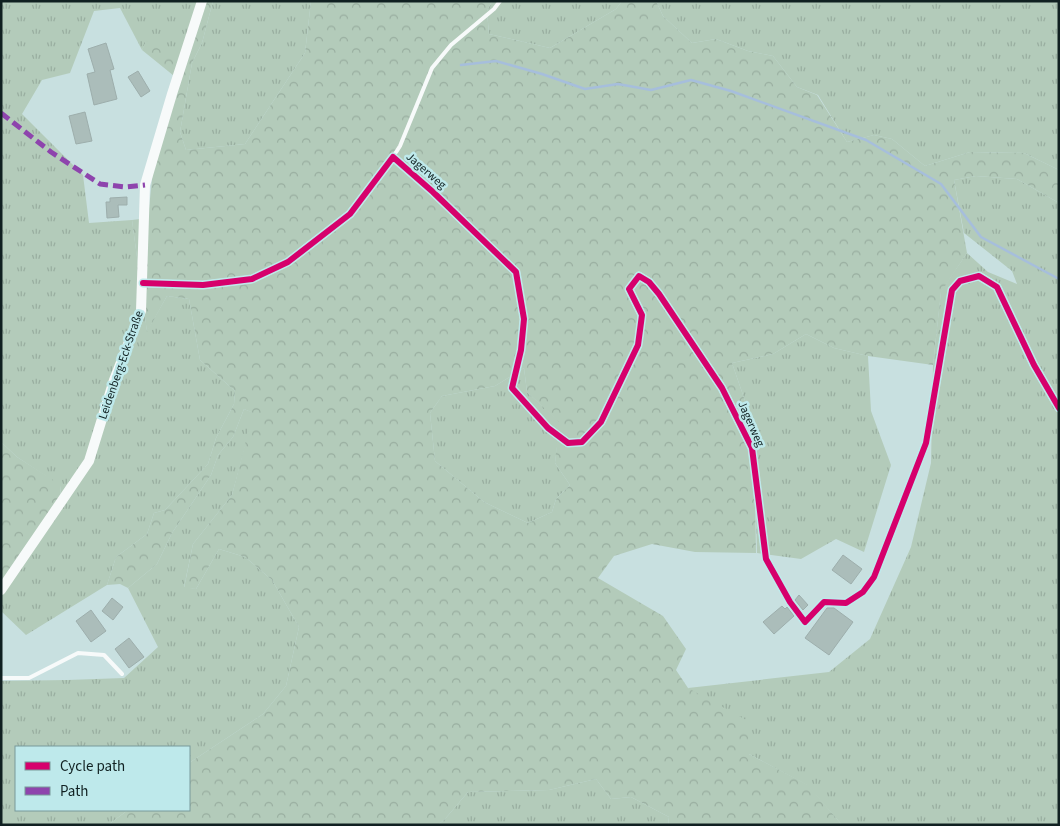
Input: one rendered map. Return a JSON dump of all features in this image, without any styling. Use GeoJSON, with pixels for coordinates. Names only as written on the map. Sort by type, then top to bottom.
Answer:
{"type":"FeatureCollection","features":[{"type":"Feature","properties":{"kind":"street","name":"Leidenberg-Eck-Straße"},"geometry":{"type":"LineString","coordinates":[[1,590],[89,461],[114,380],[141,311],[145,185],[202,1]]}},
{"type":"Feature","properties":{"kind":"street"},"geometry":{"type":"LineString","coordinates":[[142,283],[203,285],[252,279],[288,262],[350,214],[393,157]]}},
{"type":"Feature","properties":{"kind":"street","name":"Jagerweg"},"geometry":{"type":"LineString","coordinates":[[393,157],[433,192],[516,272],[524,319],[522,350],[512,388],[548,428],[568,443],[582,442],[601,422],[638,345],[642,315],[629,289],[639,276],[649,282],[722,388],[752,448],[766,558],[790,602],[805,622],[824,602],[846,603],[863,592],[874,577],[926,443],[952,290],[960,281],[979,276],[997,287],[1034,365],[1059,408]]}},
{"type":"Feature","properties":{"kind":"lane"},"geometry":{"type":"LineString","coordinates":[[393,157],[400,146],[432,68],[451,45],[494,10],[500,1]]}},
{"type":"Feature","properties":{"kind":"lane"},"geometry":{"type":"LineString","coordinates":[[1,678],[29,678],[78,653],[104,656],[122,674]]}},
{"type":"Feature","properties":{"kind":"green space"},"geometry":{"type":"Polygon","coordinates":[[[1,1],[206,1],[183,64],[146,42],[142,50],[120,8],[94,11],[70,73],[42,80],[22,114],[83,175],[89,223],[132,220],[147,331],[167,296],[189,299],[200,360],[235,391],[234,404],[216,438],[208,464],[165,510],[154,513],[147,534],[116,557],[107,585],[26,635],[1,611],[1,581],[60,497],[61,486],[17,457],[1,442],[1,1]]]}},
{"type":"Feature","properties":{"kind":"green space"},"geometry":{"type":"Polygon","coordinates":[[[206,1],[213,1],[202,43],[192,63],[180,132],[186,150],[245,144],[305,53],[311,1],[492,1],[487,11],[489,34],[550,48],[616,9],[622,1],[656,1],[663,16],[692,43],[716,39],[748,51],[773,56],[797,87],[817,95],[847,142],[874,135],[892,139],[925,166],[970,152],[1024,153],[1059,170],[1059,203],[1017,179],[976,176],[954,180],[967,253],[941,292],[933,365],[868,356],[834,348],[806,334],[773,354],[732,363],[754,427],[756,553],[695,552],[652,544],[614,556],[598,578],[663,616],[686,649],[676,670],[688,688],[748,721],[749,754],[808,785],[842,825],[668,825],[669,817],[631,797],[611,799],[596,779],[549,790],[468,792],[438,825],[108,825],[127,811],[190,811],[190,762],[263,714],[286,686],[299,627],[272,580],[245,557],[219,549],[196,589],[184,588],[193,544],[232,495],[253,413],[244,409],[233,437],[218,455],[211,475],[172,533],[157,564],[128,588],[120,584],[107,585],[116,557],[147,534],[154,513],[165,510],[208,464],[216,438],[234,404],[235,391],[200,360],[189,299],[167,296],[147,332],[132,220],[148,218],[153,170],[179,80],[142,50],[146,41],[183,63],[206,1]],[[524,368],[495,386],[442,396],[430,413],[435,461],[484,502],[528,523],[552,512],[556,499],[570,485],[555,463],[559,422],[527,392],[524,368]]]}},
{"type":"Feature","properties":{"kind":"green space"},"geometry":{"type":"Polygon","coordinates":[[[213,1],[311,1],[305,53],[245,144],[186,150],[180,132],[192,63],[202,43],[213,1]]]}},
{"type":"Feature","properties":{"kind":"green space"},"geometry":{"type":"Polygon","coordinates":[[[492,1],[622,1],[616,9],[550,48],[489,34],[487,11],[492,1]]]}},
{"type":"Feature","properties":{"kind":"green space"},"geometry":{"type":"Polygon","coordinates":[[[656,1],[1059,1],[1059,170],[1024,153],[970,152],[925,166],[892,139],[874,135],[847,142],[818,95],[797,87],[773,56],[748,51],[716,39],[692,43],[663,16],[656,1]]]}},
{"type":"Feature","properties":{"kind":"green space"},"geometry":{"type":"Polygon","coordinates":[[[976,176],[1017,179],[1059,203],[1059,825],[842,825],[807,785],[749,754],[688,688],[829,672],[870,639],[911,547],[931,463],[933,365],[941,291],[967,253],[988,272],[1017,284],[1012,271],[964,233],[954,180],[976,176]]]}},
{"type":"Feature","properties":{"kind":"green space"},"geometry":{"type":"Polygon","coordinates":[[[806,334],[834,348],[868,356],[871,411],[891,465],[864,552],[836,539],[801,559],[757,553],[754,427],[732,363],[773,354],[806,334]]]}},
{"type":"Feature","properties":{"kind":"green space"},"geometry":{"type":"Polygon","coordinates":[[[524,368],[527,392],[560,422],[555,463],[570,485],[556,499],[552,512],[528,523],[484,502],[435,461],[430,413],[442,396],[495,386],[524,368]]]}},
{"type":"Feature","properties":{"kind":"green space"},"geometry":{"type":"Polygon","coordinates":[[[244,409],[254,413],[232,495],[193,544],[184,587],[196,589],[219,549],[245,557],[272,580],[299,627],[286,686],[263,714],[190,762],[190,746],[15,746],[15,811],[127,811],[108,825],[1,825],[1,681],[124,678],[158,647],[128,588],[157,564],[172,533],[211,475],[218,455],[233,437],[244,409]]]}},
{"type":"Feature","properties":{"kind":"green space"},"geometry":{"type":"Polygon","coordinates":[[[1,442],[17,457],[61,485],[60,497],[1,581],[1,442]]]}},
{"type":"Feature","properties":{"kind":"green space"},"geometry":{"type":"Polygon","coordinates":[[[596,779],[611,799],[631,797],[669,817],[668,825],[438,825],[468,792],[549,790],[596,779]]]}},
{"type":"Feature","properties":{"kind":"building"},"geometry":{"type":"Polygon","coordinates":[[[106,43],[114,69],[110,70],[117,99],[94,105],[87,74],[95,72],[88,49],[106,43]]]}},
{"type":"Feature","properties":{"kind":"building"},"geometry":{"type":"Polygon","coordinates":[[[138,71],[150,91],[141,97],[128,77],[138,71]]]}},
{"type":"Feature","properties":{"kind":"building"},"geometry":{"type":"Polygon","coordinates":[[[85,112],[92,141],[76,144],[69,116],[85,112]]]}},
{"type":"Feature","properties":{"kind":"building"},"geometry":{"type":"Polygon","coordinates":[[[127,197],[127,205],[118,205],[119,217],[107,218],[106,202],[110,202],[110,198],[127,197]]]}},
{"type":"Feature","properties":{"kind":"building"},"geometry":{"type":"Polygon","coordinates":[[[843,555],[862,569],[851,584],[832,570],[843,555]]]}},
{"type":"Feature","properties":{"kind":"building"},"geometry":{"type":"Polygon","coordinates":[[[799,595],[808,605],[803,610],[795,600],[799,595]]]}},
{"type":"Feature","properties":{"kind":"building"},"geometry":{"type":"Polygon","coordinates":[[[112,598],[123,607],[113,620],[102,611],[112,598]]]}},
{"type":"Feature","properties":{"kind":"building"},"geometry":{"type":"Polygon","coordinates":[[[782,606],[785,609],[787,607],[794,616],[774,634],[763,622],[782,606]]]}},
{"type":"Feature","properties":{"kind":"building"},"geometry":{"type":"Polygon","coordinates":[[[827,608],[834,608],[853,622],[829,655],[805,638],[827,608]]]}},
{"type":"Feature","properties":{"kind":"building"},"geometry":{"type":"Polygon","coordinates":[[[91,610],[106,631],[91,642],[76,621],[91,610]]]}},
{"type":"Feature","properties":{"kind":"building"},"geometry":{"type":"Polygon","coordinates":[[[129,638],[144,657],[129,668],[115,649],[129,638]]]}},
{"type":"Feature","properties":{"kind":"waterway"},"geometry":{"type":"LineString","coordinates":[[461,65],[496,61],[585,89],[618,84],[651,90],[691,80],[731,91],[866,140],[941,184],[981,237],[1059,279]]}},
{"type":"Feature","properties":{"kind":"marked path"},"geometry":{"type":"LineString","coordinates":[[1,113],[51,152],[100,184],[126,187],[145,185]]}},
{"type":"Feature","properties":{"kind":"cycle path"},"geometry":{"type":"LineString","coordinates":[[143,283],[203,285],[252,279],[288,262],[350,214],[393,157],[433,192],[516,272],[524,319],[521,350],[512,388],[548,428],[568,443],[582,442],[601,422],[638,345],[642,315],[629,289],[639,276],[649,282],[659,294],[722,388],[752,448],[766,559],[790,602],[805,622],[824,602],[846,603],[863,592],[874,577],[926,443],[952,290],[960,281],[979,276],[997,287],[1034,365],[1059,408]]}}]}
